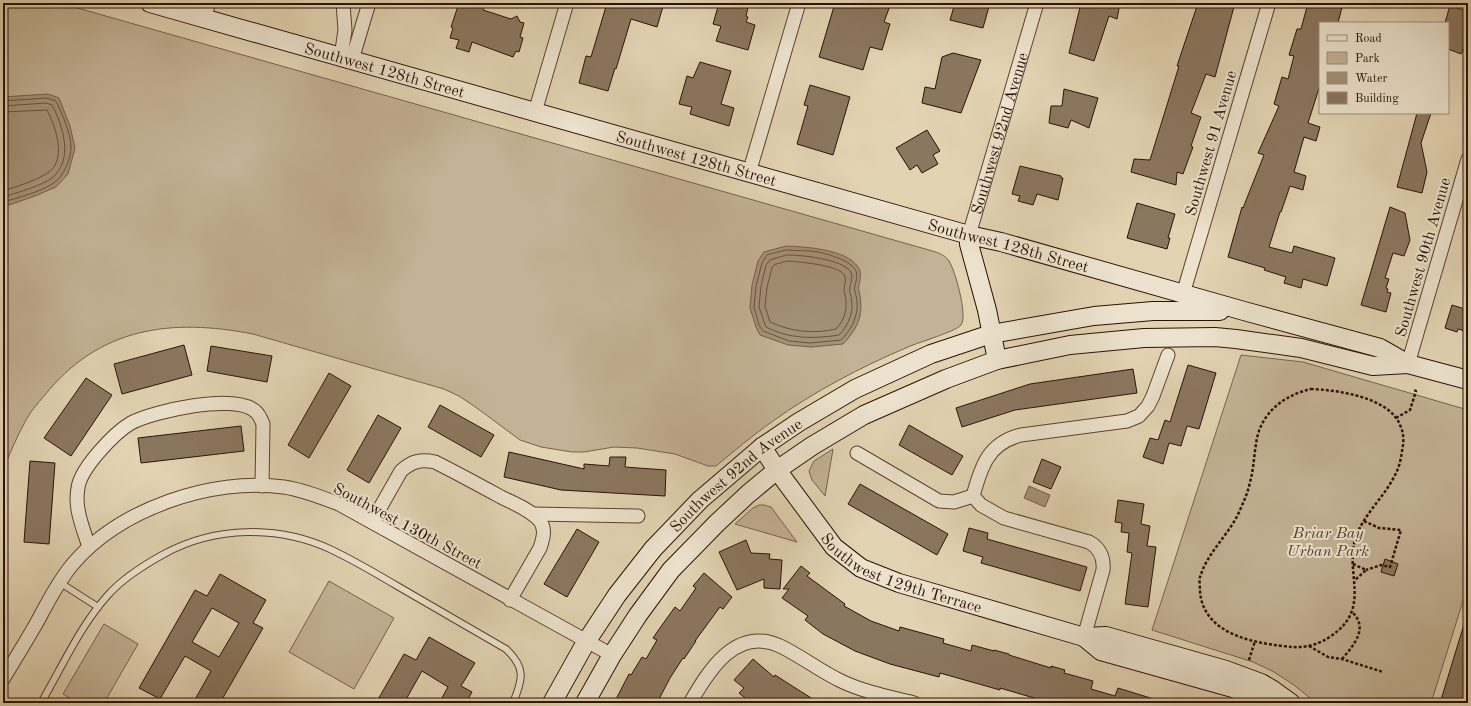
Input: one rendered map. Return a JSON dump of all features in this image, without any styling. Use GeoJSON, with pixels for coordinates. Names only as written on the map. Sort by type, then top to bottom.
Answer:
{"type":"FeatureCollection","features":[{"type":"Feature","properties":{"kind":"street","name":"Southwest 128th Street"},"geometry":{"type":"LineString","coordinates":[[150,3],[207,11],[346,59],[969,235],[1001,242],[1380,348],[1408,364],[1468,380]]}},
{"type":"Feature","properties":{"kind":"street"},"geometry":{"type":"LineString","coordinates":[[343,3],[346,59]]}},
{"type":"Feature","properties":{"kind":"street"},"geometry":{"type":"LineString","coordinates":[[346,59],[369,3]]}},
{"type":"Feature","properties":{"kind":"street"},"geometry":{"type":"LineString","coordinates":[[535,112],[567,3]]}},
{"type":"Feature","properties":{"kind":"street"},"geometry":{"type":"LineString","coordinates":[[749,173],[799,3]]}},
{"type":"Feature","properties":{"kind":"street","name":"Southwest 92nd Avenue"},"geometry":{"type":"LineString","coordinates":[[586,703],[612,655],[638,615],[671,570],[748,494],[777,470],[812,446],[864,415],[946,379],[997,360],[969,244],[969,235],[1037,3]]}},
{"type":"Feature","properties":{"kind":"street","name":"Southwest 91 Avenue"},"geometry":{"type":"LineString","coordinates":[[1183,294],[1269,3]]}},
{"type":"Feature","properties":{"kind":"street","name":"Southwest 90th Avenue"},"geometry":{"type":"LineString","coordinates":[[1408,364],[1464,186],[1468,159]]}},
{"type":"Feature","properties":{"kind":"street","name":"Southwest 128th Street"},"geometry":{"type":"LineString","coordinates":[[991,334],[1062,321],[1153,311],[1244,311]]}},
{"type":"Feature","properties":{"kind":"street","name":"Southwest 92nd Avenue"},"geometry":{"type":"LineString","coordinates":[[552,703],[586,642],[617,595],[653,549],[700,500],[762,447],[799,422],[855,389],[931,354],[991,334]]}},
{"type":"Feature","properties":{"kind":"street","name":"Southwest 128th Street"},"geometry":{"type":"LineString","coordinates":[[997,360],[1070,345],[1144,338],[1215,337],[1301,348],[1374,366],[1408,364]]}},
{"type":"Feature","properties":{"kind":"street"},"geometry":{"type":"LineString","coordinates":[[973,496],[979,474],[985,461],[997,446],[1010,439],[1021,435],[1127,421],[1139,416],[1150,402],[1168,354]]}},
{"type":"Feature","properties":{"kind":"street"},"geometry":{"type":"LineString","coordinates":[[89,547],[77,505],[80,476],[111,439],[124,428],[138,420],[162,412],[192,405],[238,404],[248,407],[255,411],[263,424],[262,486]]}},
{"type":"Feature","properties":{"kind":"street","name":"Southwest 129th Terrace"},"geometry":{"type":"LineString","coordinates":[[762,447],[777,470],[834,547],[861,568],[899,583],[1084,637],[1106,636],[1226,670],[1261,683],[1291,703]]}},
{"type":"Feature","properties":{"kind":"street"},"geometry":{"type":"LineString","coordinates":[[857,453],[939,501],[954,502],[973,496]]}},
{"type":"Feature","properties":{"kind":"street"},"geometry":{"type":"LineString","coordinates":[[372,522],[401,471],[408,465],[418,460],[435,462],[533,514],[540,522],[544,530],[543,539],[540,548],[510,600]]}},
{"type":"Feature","properties":{"kind":"street","name":"Southwest 130th Street"},"geometry":{"type":"LineString","coordinates":[[4,675],[59,582],[89,547],[120,524],[154,507],[178,499],[234,486],[282,487],[320,496],[339,504],[510,600],[612,655]]}},
{"type":"Feature","properties":{"kind":"street"},"geometry":{"type":"LineString","coordinates":[[973,496],[981,505],[997,516],[1090,542],[1096,547],[1103,560],[1102,570],[1084,637]]}},
{"type":"Feature","properties":{"kind":"street"},"geometry":{"type":"LineString","coordinates":[[533,514],[638,516]]}},
{"type":"Feature","properties":{"kind":"street","name":"Southwest 129th Terrace"},"geometry":{"type":"LineString","coordinates":[[1084,637],[1101,651],[1233,688],[1264,703]]}},
{"type":"Feature","properties":{"kind":"street"},"geometry":{"type":"LineString","coordinates":[[690,703],[718,662],[729,652],[748,642],[763,640],[781,647],[850,685],[879,695],[914,703]]}},
{"type":"Feature","properties":{"kind":"lane"},"geometry":{"type":"LineString","coordinates":[[41,703],[79,636],[98,607],[109,594],[140,568],[181,545],[213,536],[237,533],[266,533],[290,536],[332,550],[506,649],[518,663],[522,674],[513,703]]}},
{"type":"Feature","properties":{"kind":"lane"},"geometry":{"type":"LineString","coordinates":[[59,582],[98,607]]}},
{"type":"Feature","properties":{"kind":"path"},"geometry":{"type":"LineString","coordinates":[[1319,389],[1348,393],[1383,407],[1396,418],[1400,425],[1403,437],[1399,465],[1392,482],[1364,521],[1356,535],[1353,546],[1355,596],[1352,612],[1345,624],[1337,632],[1321,642],[1309,646],[1295,647],[1240,638],[1219,628],[1205,611],[1201,598],[1200,578],[1206,563],[1234,524],[1243,504],[1250,483],[1257,437],[1261,425],[1273,409],[1292,395],[1319,389]]}},
{"type":"Feature","properties":{"kind":"path"},"geometry":{"type":"LineString","coordinates":[[1396,418],[1410,410],[1416,390],[1414,390]]}},
{"type":"Feature","properties":{"kind":"path"},"geometry":{"type":"LineString","coordinates":[[1354,580],[1366,570],[1381,565],[1390,567],[1401,530],[1379,528],[1364,521]]}},
{"type":"Feature","properties":{"kind":"path"},"geometry":{"type":"LineString","coordinates":[[1353,564],[1366,570]]}},
{"type":"Feature","properties":{"kind":"path"},"geometry":{"type":"LineString","coordinates":[[1342,659],[1360,632],[1361,626],[1359,621],[1352,612]]}},
{"type":"Feature","properties":{"kind":"path"},"geometry":{"type":"LineString","coordinates":[[1249,660],[1255,641]]}},
{"type":"Feature","properties":{"kind":"path"},"geometry":{"type":"LineString","coordinates":[[1309,646],[1328,657],[1342,659],[1383,672]]}},
{"type":"Feature","properties":{"kind":"green space"},"geometry":{"type":"Polygon","coordinates":[[[3,3],[60,3],[936,252],[942,254],[952,266],[960,293],[963,320],[961,325],[952,331],[890,355],[856,371],[822,390],[766,426],[716,466],[708,466],[675,454],[637,448],[614,447],[584,452],[572,452],[541,447],[520,440],[474,406],[459,396],[444,389],[253,334],[223,329],[193,327],[165,328],[138,333],[113,342],[88,355],[65,373],[28,417],[3,470],[3,3]]]}},
{"type":"Feature","properties":{"kind":"green space","name":"Briar Bay Urban Park"},"geometry":{"type":"Polygon","coordinates":[[[1241,355],[1303,362],[1468,410],[1468,585],[1431,703],[1316,703],[1294,685],[1274,672],[1253,662],[1152,630],[1241,355]]]}},
{"type":"Feature","properties":{"kind":"green space"},"geometry":{"type":"Polygon","coordinates":[[[833,449],[825,496],[812,480],[809,471],[814,461],[833,449]]]}},
{"type":"Feature","properties":{"kind":"green space"},"geometry":{"type":"Polygon","coordinates":[[[759,505],[771,507],[797,542],[735,524],[753,508],[759,505]]]}},
{"type":"Feature","properties":{"kind":"green space"},"geometry":{"type":"Polygon","coordinates":[[[329,581],[394,618],[354,689],[289,652],[329,581]]]}},
{"type":"Feature","properties":{"kind":"green space"},"geometry":{"type":"Polygon","coordinates":[[[104,624],[138,644],[104,703],[77,703],[63,694],[104,624]]]}},
{"type":"Feature","properties":{"kind":"water"},"geometry":{"type":"Polygon","coordinates":[[[48,94],[59,98],[70,126],[75,148],[68,174],[56,187],[3,207],[3,97],[48,94]]]}},
{"type":"Feature","properties":{"kind":"water"},"geometry":{"type":"Polygon","coordinates":[[[786,246],[814,248],[835,253],[852,261],[860,270],[859,288],[861,307],[859,320],[853,332],[843,344],[811,347],[788,345],[760,335],[750,308],[752,285],[758,261],[764,252],[786,246]]]}},
{"type":"Feature","properties":{"kind":"water"},"geometry":{"type":"Polygon","coordinates":[[[1029,486],[1050,495],[1045,507],[1024,498],[1029,486]]]}},
{"type":"Feature","properties":{"kind":"building"},"geometry":{"type":"Polygon","coordinates":[[[459,3],[486,3],[483,10],[511,19],[517,16],[520,22],[524,23],[520,37],[523,38],[519,52],[516,51],[513,57],[472,42],[469,52],[456,48],[459,40],[450,38],[453,28],[451,27],[459,3]]]}},
{"type":"Feature","properties":{"kind":"building"},"geometry":{"type":"Polygon","coordinates":[[[607,3],[664,3],[657,27],[631,19],[608,91],[579,83],[586,56],[591,57],[607,3]]]}},
{"type":"Feature","properties":{"kind":"building"},"geometry":{"type":"Polygon","coordinates":[[[719,3],[749,3],[746,22],[755,25],[748,50],[716,41],[721,26],[713,24],[719,3]]]}},
{"type":"Feature","properties":{"kind":"building"},"geometry":{"type":"Polygon","coordinates":[[[835,3],[891,3],[884,22],[890,24],[882,50],[870,47],[863,70],[819,57],[835,3]]]}},
{"type":"Feature","properties":{"kind":"building"},"geometry":{"type":"Polygon","coordinates":[[[955,3],[990,3],[983,28],[950,20],[955,3]]]}},
{"type":"Feature","properties":{"kind":"building"},"geometry":{"type":"Polygon","coordinates":[[[1081,3],[1120,3],[1117,19],[1109,16],[1094,61],[1069,53],[1081,3]]]}},
{"type":"Feature","properties":{"kind":"building"},"geometry":{"type":"Polygon","coordinates":[[[1198,3],[1235,3],[1215,77],[1206,74],[1191,113],[1201,117],[1191,146],[1193,147],[1183,174],[1177,172],[1176,185],[1131,172],[1134,159],[1150,160],[1179,66],[1177,66],[1198,3]]]}},
{"type":"Feature","properties":{"kind":"building"},"geometry":{"type":"Polygon","coordinates":[[[1308,3],[1343,3],[1338,22],[1319,22],[1319,88],[1308,123],[1320,127],[1316,141],[1304,137],[1294,172],[1306,176],[1303,190],[1290,186],[1269,247],[1292,253],[1294,246],[1335,258],[1327,286],[1303,279],[1301,288],[1284,283],[1286,277],[1264,270],[1265,268],[1228,257],[1242,207],[1243,208],[1264,155],[1258,153],[1279,106],[1274,104],[1282,77],[1288,79],[1294,56],[1289,55],[1297,29],[1301,29],[1308,3]]]}},
{"type":"Feature","properties":{"kind":"building"},"geometry":{"type":"Polygon","coordinates":[[[1450,5],[1468,12],[1468,37],[1461,54],[1449,49],[1449,22],[1445,22],[1450,5]]]}},
{"type":"Feature","properties":{"kind":"building"},"geometry":{"type":"Polygon","coordinates":[[[953,53],[981,60],[961,113],[922,103],[925,87],[935,89],[942,57],[953,53]]]}},
{"type":"Feature","properties":{"kind":"building"},"geometry":{"type":"Polygon","coordinates":[[[700,62],[731,71],[721,104],[734,108],[729,126],[690,114],[692,107],[679,104],[687,76],[693,78],[700,62]]]}},
{"type":"Feature","properties":{"kind":"building"},"geometry":{"type":"Polygon","coordinates":[[[810,85],[850,97],[833,155],[797,144],[808,106],[804,105],[810,85]]]}},
{"type":"Feature","properties":{"kind":"building"},"geometry":{"type":"Polygon","coordinates":[[[1064,89],[1098,98],[1089,128],[1071,120],[1068,128],[1049,123],[1051,106],[1062,106],[1064,89]]]}},
{"type":"Feature","properties":{"kind":"building"},"geometry":{"type":"Polygon","coordinates":[[[1417,114],[1431,114],[1421,143],[1427,172],[1422,193],[1397,187],[1417,114]]]}},
{"type":"Feature","properties":{"kind":"building"},"geometry":{"type":"Polygon","coordinates":[[[927,130],[940,151],[933,155],[938,164],[922,173],[917,165],[910,170],[896,148],[927,130]]]}},
{"type":"Feature","properties":{"kind":"building"},"geometry":{"type":"Polygon","coordinates":[[[1020,166],[1061,176],[1061,178],[1063,178],[1058,200],[1037,194],[1033,205],[1018,201],[1020,196],[1012,194],[1020,166]]]}},
{"type":"Feature","properties":{"kind":"building"},"geometry":{"type":"Polygon","coordinates":[[[1137,203],[1175,214],[1168,238],[1170,238],[1167,249],[1127,238],[1137,203]]]}},
{"type":"Feature","properties":{"kind":"building"},"geometry":{"type":"Polygon","coordinates":[[[1390,207],[1405,213],[1410,240],[1404,256],[1393,253],[1385,278],[1389,279],[1386,288],[1388,289],[1387,292],[1391,293],[1386,312],[1361,305],[1390,207]]]}},
{"type":"Feature","properties":{"kind":"building"},"geometry":{"type":"Polygon","coordinates":[[[1452,305],[1468,310],[1468,332],[1458,329],[1457,332],[1445,328],[1452,305]]]}},
{"type":"Feature","properties":{"kind":"building"},"geometry":{"type":"Polygon","coordinates":[[[184,345],[192,375],[122,394],[114,364],[184,345]]]}},
{"type":"Feature","properties":{"kind":"building"},"geometry":{"type":"Polygon","coordinates":[[[211,346],[272,356],[267,382],[207,371],[211,346]]]}},
{"type":"Feature","properties":{"kind":"building"},"geometry":{"type":"Polygon","coordinates":[[[1188,365],[1216,373],[1199,429],[1187,426],[1181,446],[1169,443],[1163,464],[1143,457],[1150,438],[1158,440],[1165,420],[1170,422],[1188,365]]]}},
{"type":"Feature","properties":{"kind":"building"},"geometry":{"type":"Polygon","coordinates":[[[1133,369],[1137,393],[1015,410],[962,427],[956,408],[1030,384],[1133,369]]]}},
{"type":"Feature","properties":{"kind":"building"},"geometry":{"type":"Polygon","coordinates":[[[329,373],[351,386],[309,458],[288,445],[329,373]]]}},
{"type":"Feature","properties":{"kind":"building"},"geometry":{"type":"Polygon","coordinates":[[[86,378],[112,395],[71,456],[44,438],[86,378]]]}},
{"type":"Feature","properties":{"kind":"building"},"geometry":{"type":"Polygon","coordinates":[[[440,405],[494,435],[481,457],[428,427],[440,405]]]}},
{"type":"Feature","properties":{"kind":"building"},"geometry":{"type":"Polygon","coordinates":[[[378,415],[401,428],[369,483],[347,470],[378,415]]]}},
{"type":"Feature","properties":{"kind":"building"},"geometry":{"type":"Polygon","coordinates":[[[909,425],[963,456],[952,475],[899,445],[909,425]]]}},
{"type":"Feature","properties":{"kind":"building"},"geometry":{"type":"Polygon","coordinates":[[[241,426],[244,451],[141,463],[138,438],[241,426]]]}},
{"type":"Feature","properties":{"kind":"building"},"geometry":{"type":"Polygon","coordinates":[[[509,452],[584,469],[584,464],[609,466],[610,457],[626,457],[625,467],[666,470],[665,496],[561,490],[504,477],[509,452]]]}},
{"type":"Feature","properties":{"kind":"building"},"geometry":{"type":"Polygon","coordinates":[[[1042,459],[1061,467],[1051,489],[1033,482],[1042,459]]]}},
{"type":"Feature","properties":{"kind":"building"},"geometry":{"type":"Polygon","coordinates":[[[30,461],[55,463],[49,544],[24,542],[30,461]]]}},
{"type":"Feature","properties":{"kind":"building"},"geometry":{"type":"Polygon","coordinates":[[[860,484],[948,534],[937,555],[848,504],[860,484]]]}},
{"type":"Feature","properties":{"kind":"building"},"geometry":{"type":"Polygon","coordinates":[[[1118,500],[1144,504],[1141,524],[1150,526],[1147,546],[1156,547],[1148,607],[1125,604],[1132,553],[1127,552],[1129,533],[1121,532],[1122,523],[1115,522],[1118,500]]]}},
{"type":"Feature","properties":{"kind":"building"},"geometry":{"type":"Polygon","coordinates":[[[969,528],[988,533],[987,539],[1087,567],[1080,591],[981,563],[983,557],[963,551],[969,528]]]}},
{"type":"Feature","properties":{"kind":"building"},"geometry":{"type":"Polygon","coordinates":[[[577,529],[599,542],[567,597],[544,584],[577,529]]]}},
{"type":"Feature","properties":{"kind":"building"},"geometry":{"type":"Polygon","coordinates":[[[746,540],[751,553],[770,554],[769,559],[782,560],[780,589],[764,588],[764,579],[737,590],[719,552],[746,540]]]}},
{"type":"Feature","properties":{"kind":"building"},"geometry":{"type":"Polygon","coordinates":[[[1385,559],[1398,564],[1394,576],[1381,572],[1385,559]]]}},
{"type":"Feature","properties":{"kind":"building"},"geometry":{"type":"Polygon","coordinates":[[[801,566],[810,573],[807,576],[845,604],[844,606],[871,621],[899,631],[900,627],[944,639],[943,643],[971,651],[972,645],[1009,654],[1051,668],[1051,666],[1065,670],[1064,673],[1093,681],[1091,689],[1115,696],[1118,688],[1157,700],[1156,703],[1051,703],[940,673],[939,677],[890,664],[855,651],[823,634],[805,620],[808,616],[782,598],[789,589],[783,589],[801,566]]]}},
{"type":"Feature","properties":{"kind":"building"},"geometry":{"type":"Polygon","coordinates":[[[704,573],[732,597],[723,609],[720,607],[695,641],[670,678],[657,703],[614,703],[629,674],[631,675],[642,657],[646,659],[657,640],[653,638],[662,625],[675,607],[680,611],[696,588],[693,586],[704,573]]]}},
{"type":"Feature","properties":{"kind":"building"},"geometry":{"type":"Polygon","coordinates":[[[220,574],[266,600],[253,623],[263,628],[220,703],[193,703],[211,671],[185,656],[160,699],[139,688],[195,590],[207,596],[220,574]],[[212,608],[192,642],[219,657],[239,623],[212,608]]]}},
{"type":"Feature","properties":{"kind":"building"},"geometry":{"type":"Polygon","coordinates":[[[1465,621],[1468,621],[1468,703],[1440,703],[1465,621]]]}},
{"type":"Feature","properties":{"kind":"building"},"geometry":{"type":"Polygon","coordinates":[[[429,637],[475,663],[461,686],[472,692],[466,703],[439,703],[448,687],[422,671],[404,703],[376,703],[404,654],[416,660],[429,637]]]}},
{"type":"Feature","properties":{"kind":"building"},"geometry":{"type":"Polygon","coordinates":[[[753,659],[774,677],[775,675],[819,703],[751,703],[739,693],[744,688],[734,680],[753,659]]]}}]}
